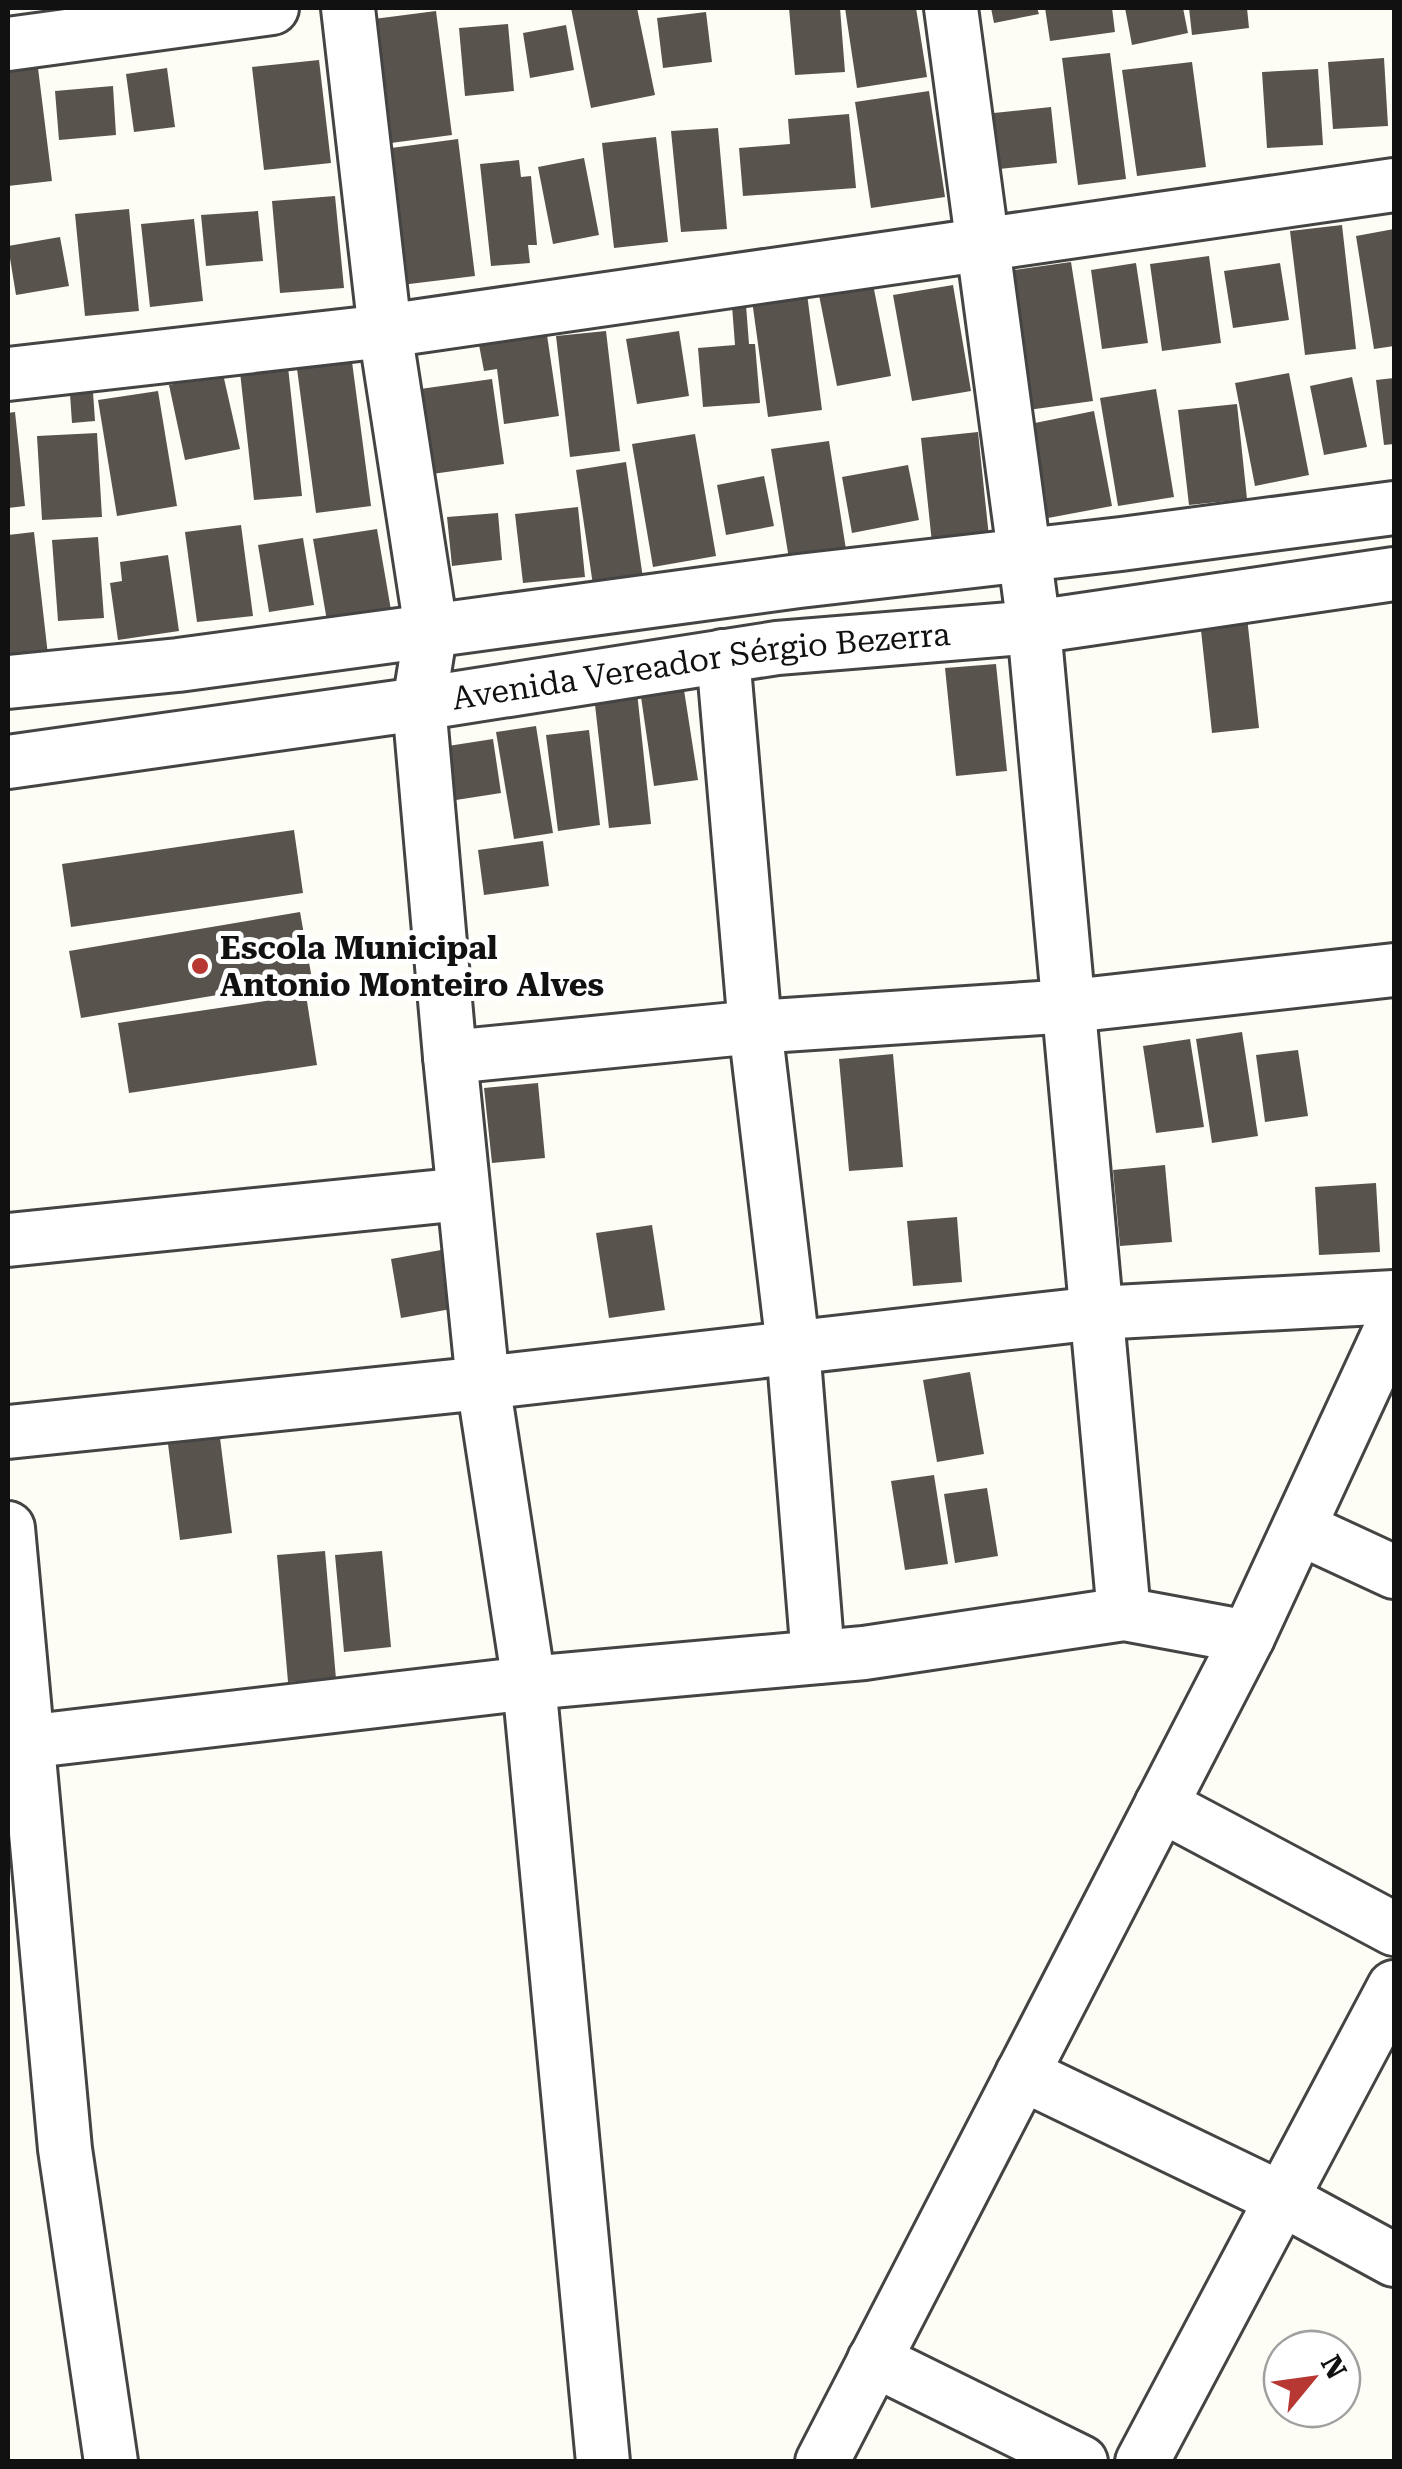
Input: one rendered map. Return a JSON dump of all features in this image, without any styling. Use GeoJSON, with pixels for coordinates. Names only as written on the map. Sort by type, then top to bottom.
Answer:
{"type":"FeatureCollection","features":[{"type":"Feature","properties":{"kind":"street"},"geometry":{"type":"LineString","coordinates":[[8,44],[272,8]]}},
{"type":"Feature","properties":{"kind":"street"},"geometry":{"type":"LineString","coordinates":[[348,8],[385,330],[431,629],[419,704],[450,1057],[483,1382],[530,1683],[602,2462]]}},
{"type":"Feature","properties":{"kind":"street"},"geometry":{"type":"LineString","coordinates":[[951,8],[1034,627],[1124,1614]]}},
{"type":"Feature","properties":{"kind":"street"},"geometry":{"type":"LineString","coordinates":[[8,374],[385,330],[1394,185]]}},
{"type":"Feature","properties":{"kind":"street"},"geometry":{"type":"LineString","coordinates":[[8,682],[178,665],[431,629],[1394,508]]}},
{"type":"Feature","properties":{"kind":"street","name":"Avenida Vereador Sérgio Bezerra"},"geometry":{"type":"LineString","coordinates":[[8,762],[723,656],[1034,627],[1394,574]]}},
{"type":"Feature","properties":{"kind":"street"},"geometry":{"type":"LineString","coordinates":[[723,656],[755,1027],[793,1347],[818,1657]]}},
{"type":"Feature","properties":{"kind":"street"},"geometry":{"type":"LineString","coordinates":[[450,1057],[755,1027],[1071,1006],[1394,970]]}},
{"type":"Feature","properties":{"kind":"street"},"geometry":{"type":"LineString","coordinates":[[8,1240],[463,1194]]}},
{"type":"Feature","properties":{"kind":"street"},"geometry":{"type":"LineString","coordinates":[[8,1432],[1097,1312],[1394,1297]]}},
{"type":"Feature","properties":{"kind":"street"},"geometry":{"type":"LineString","coordinates":[[822,2462],[1248,1637],[1394,1322]]}},
{"type":"Feature","properties":{"kind":"street"},"geometry":{"type":"LineString","coordinates":[[8,1528],[18,1743],[64,2149],[112,2462]]}},
{"type":"Feature","properties":{"kind":"street"},"geometry":{"type":"LineString","coordinates":[[1299,1528],[1394,1572]]}},
{"type":"Feature","properties":{"kind":"street"},"geometry":{"type":"LineString","coordinates":[[18,1743],[530,1683],[864,1653],[1124,1614],[1248,1637]]}},
{"type":"Feature","properties":{"kind":"street"},"geometry":{"type":"LineString","coordinates":[[1160,1805],[1394,1929]]}},
{"type":"Feature","properties":{"kind":"street"},"geometry":{"type":"LineString","coordinates":[[1142,2462],[1394,1987]]}},
{"type":"Feature","properties":{"kind":"street"},"geometry":{"type":"LineString","coordinates":[[1022,2074],[1282,2199],[1394,2260]]}},
{"type":"Feature","properties":{"kind":"street"},"geometry":{"type":"LineString","coordinates":[[874,2360],[1081,2462]]}},
{"type":"Feature","properties":{"kind":"building"},"geometry":{"type":"Polygon","coordinates":[[[571,8],[637,8],[655,95],[591,108],[571,8]]]}},
{"type":"Feature","properties":{"kind":"building"},"geometry":{"type":"Polygon","coordinates":[[[789,8],[840,8],[845,72],[795,75],[789,8]]]}},
{"type":"Feature","properties":{"kind":"building"},"geometry":{"type":"Polygon","coordinates":[[[845,8],[916,8],[927,77],[857,88],[845,8]]]}},
{"type":"Feature","properties":{"kind":"building"},"geometry":{"type":"Polygon","coordinates":[[[991,8],[1037,8],[1039,14],[994,23],[991,8]]]}},
{"type":"Feature","properties":{"kind":"building"},"geometry":{"type":"Polygon","coordinates":[[[1045,8],[1112,8],[1115,32],[1050,41],[1045,8]]]}},
{"type":"Feature","properties":{"kind":"building"},"geometry":{"type":"Polygon","coordinates":[[[1125,8],[1183,8],[1188,33],[1132,45],[1125,8]]]}},
{"type":"Feature","properties":{"kind":"building"},"geometry":{"type":"Polygon","coordinates":[[[1189,8],[1247,8],[1249,28],[1192,35],[1189,8]]]}},
{"type":"Feature","properties":{"kind":"building"},"geometry":{"type":"Polygon","coordinates":[[[436,11],[452,135],[383,144],[366,20],[436,11]]]}},
{"type":"Feature","properties":{"kind":"building"},"geometry":{"type":"Polygon","coordinates":[[[706,12],[712,62],[663,68],[657,18],[706,12]]]}},
{"type":"Feature","properties":{"kind":"building"},"geometry":{"type":"Polygon","coordinates":[[[508,24],[514,91],[465,96],[459,28],[508,24]]]}},
{"type":"Feature","properties":{"kind":"building"},"geometry":{"type":"Polygon","coordinates":[[[566,25],[574,70],[530,78],[523,33],[566,25]]]}},
{"type":"Feature","properties":{"kind":"building"},"geometry":{"type":"Polygon","coordinates":[[[1110,53],[1126,179],[1078,185],[1062,58],[1110,53]]]}},
{"type":"Feature","properties":{"kind":"building"},"geometry":{"type":"Polygon","coordinates":[[[1384,58],[1388,126],[1333,129],[1328,62],[1384,58]]]}},
{"type":"Feature","properties":{"kind":"building"},"geometry":{"type":"Polygon","coordinates":[[[319,60],[331,163],[264,170],[252,67],[319,60]]]}},
{"type":"Feature","properties":{"kind":"building"},"geometry":{"type":"Polygon","coordinates":[[[1192,62],[1206,167],[1137,176],[1122,70],[1192,62]]]}},
{"type":"Feature","properties":{"kind":"building"},"geometry":{"type":"Polygon","coordinates":[[[38,68],[52,181],[8,186],[8,72],[38,68]]]}},
{"type":"Feature","properties":{"kind":"building"},"geometry":{"type":"Polygon","coordinates":[[[167,68],[175,127],[134,132],[126,74],[167,68]]]}},
{"type":"Feature","properties":{"kind":"building"},"geometry":{"type":"Polygon","coordinates":[[[1318,69],[1323,145],[1267,148],[1262,72],[1318,69]]]}},
{"type":"Feature","properties":{"kind":"building"},"geometry":{"type":"Polygon","coordinates":[[[113,86],[116,135],[59,140],[55,91],[113,86]]]}},
{"type":"Feature","properties":{"kind":"building"},"geometry":{"type":"Polygon","coordinates":[[[929,91],[945,197],[871,208],[855,102],[929,91]]]}},
{"type":"Feature","properties":{"kind":"building"},"geometry":{"type":"Polygon","coordinates":[[[1051,107],[1057,163],[990,170],[984,114],[1051,107]]]}},
{"type":"Feature","properties":{"kind":"building"},"geometry":{"type":"Polygon","coordinates":[[[849,114],[856,188],[743,196],[739,148],[790,144],[788,119],[849,114]]]}},
{"type":"Feature","properties":{"kind":"building"},"geometry":{"type":"Polygon","coordinates":[[[718,128],[727,229],[681,232],[671,131],[718,128]]]}},
{"type":"Feature","properties":{"kind":"building"},"geometry":{"type":"Polygon","coordinates":[[[656,137],[668,242],[614,248],[602,143],[656,137]]]}},
{"type":"Feature","properties":{"kind":"building"},"geometry":{"type":"Polygon","coordinates":[[[458,139],[475,276],[401,285],[384,149],[458,139]]]}},
{"type":"Feature","properties":{"kind":"building"},"geometry":{"type":"Polygon","coordinates":[[[584,158],[599,235],[553,244],[538,167],[584,158]]]}},
{"type":"Feature","properties":{"kind":"building"},"geometry":{"type":"Polygon","coordinates":[[[519,160],[521,177],[531,176],[537,245],[528,245],[530,263],[491,266],[480,164],[519,160]]]}},
{"type":"Feature","properties":{"kind":"building"},"geometry":{"type":"Polygon","coordinates":[[[335,196],[344,288],[280,293],[272,201],[335,196]]]}},
{"type":"Feature","properties":{"kind":"building"},"geometry":{"type":"Polygon","coordinates":[[[129,209],[139,311],[85,316],[75,214],[129,209]]]}},
{"type":"Feature","properties":{"kind":"building"},"geometry":{"type":"Polygon","coordinates":[[[258,211],[263,261],[206,266],[201,215],[258,211]]]}},
{"type":"Feature","properties":{"kind":"building"},"geometry":{"type":"Polygon","coordinates":[[[194,219],[203,301],[150,307],[141,224],[194,219]]]}},
{"type":"Feature","properties":{"kind":"building"},"geometry":{"type":"Polygon","coordinates":[[[1342,225],[1356,349],[1305,355],[1290,231],[1342,225]]]}},
{"type":"Feature","properties":{"kind":"building"},"geometry":{"type":"Polygon","coordinates":[[[1394,229],[1394,346],[1374,349],[1356,236],[1394,229]]]}},
{"type":"Feature","properties":{"kind":"building"},"geometry":{"type":"Polygon","coordinates":[[[60,237],[69,286],[16,295],[8,246],[60,237]]]}},
{"type":"Feature","properties":{"kind":"building"},"geometry":{"type":"Polygon","coordinates":[[[1209,256],[1221,343],[1162,351],[1150,264],[1209,256]]]}},
{"type":"Feature","properties":{"kind":"building"},"geometry":{"type":"Polygon","coordinates":[[[1071,262],[1093,401],[1028,410],[1007,271],[1071,262]]]}},
{"type":"Feature","properties":{"kind":"building"},"geometry":{"type":"Polygon","coordinates":[[[1136,263],[1148,343],[1102,349],[1091,270],[1136,263]]]}},
{"type":"Feature","properties":{"kind":"building"},"geometry":{"type":"Polygon","coordinates":[[[1280,263],[1289,320],[1233,328],[1224,271],[1280,263]]]}},
{"type":"Feature","properties":{"kind":"building"},"geometry":{"type":"Polygon","coordinates":[[[872,279],[891,376],[837,386],[818,290],[872,279]]]}},
{"type":"Feature","properties":{"kind":"building"},"geometry":{"type":"Polygon","coordinates":[[[953,285],[971,391],[912,401],[893,295],[953,285]]]}},
{"type":"Feature","properties":{"kind":"building"},"geometry":{"type":"Polygon","coordinates":[[[806,286],[822,410],[768,417],[751,293],[806,286]]]}},
{"type":"Feature","properties":{"kind":"building"},"geometry":{"type":"Polygon","coordinates":[[[746,305],[749,344],[755,344],[760,403],[703,407],[698,348],[735,345],[732,306],[746,305]]]}},
{"type":"Feature","properties":{"kind":"building"},"geometry":{"type":"Polygon","coordinates":[[[606,331],[620,451],[570,457],[556,336],[606,331]]]}},
{"type":"Feature","properties":{"kind":"building"},"geometry":{"type":"Polygon","coordinates":[[[679,331],[689,396],[637,404],[626,339],[679,331]]]}},
{"type":"Feature","properties":{"kind":"building"},"geometry":{"type":"Polygon","coordinates":[[[547,335],[559,416],[504,424],[497,369],[484,371],[479,345],[547,335]]]}},
{"type":"Feature","properties":{"kind":"building"},"geometry":{"type":"Polygon","coordinates":[[[351,354],[371,506],[316,513],[296,361],[351,354]]]}},
{"type":"Feature","properties":{"kind":"building"},"geometry":{"type":"Polygon","coordinates":[[[288,367],[302,496],[254,500],[240,372],[288,367]]]}},
{"type":"Feature","properties":{"kind":"building"},"geometry":{"type":"Polygon","coordinates":[[[1289,373],[1309,475],[1255,486],[1235,383],[1289,373]]]}},
{"type":"Feature","properties":{"kind":"building"},"geometry":{"type":"Polygon","coordinates":[[[223,374],[240,449],[185,460],[169,385],[223,374]]]}},
{"type":"Feature","properties":{"kind":"building"},"geometry":{"type":"Polygon","coordinates":[[[1352,377],[1367,447],[1324,455],[1310,386],[1352,377]]]}},
{"type":"Feature","properties":{"kind":"building"},"geometry":{"type":"Polygon","coordinates":[[[1394,378],[1394,444],[1384,445],[1376,380],[1394,378]]]}},
{"type":"Feature","properties":{"kind":"building"},"geometry":{"type":"Polygon","coordinates":[[[492,379],[504,464],[432,474],[420,389],[492,379]]]}},
{"type":"Feature","properties":{"kind":"building"},"geometry":{"type":"Polygon","coordinates":[[[1156,389],[1174,497],[1118,506],[1100,398],[1156,389]]]}},
{"type":"Feature","properties":{"kind":"building"},"geometry":{"type":"Polygon","coordinates":[[[158,391],[177,506],[117,516],[98,400],[158,391]]]}},
{"type":"Feature","properties":{"kind":"building"},"geometry":{"type":"Polygon","coordinates":[[[93,392],[95,421],[72,423],[70,394],[93,392]]]}},
{"type":"Feature","properties":{"kind":"building"},"geometry":{"type":"Polygon","coordinates":[[[1237,404],[1247,499],[1189,505],[1178,410],[1237,404]]]}},
{"type":"Feature","properties":{"kind":"building"},"geometry":{"type":"Polygon","coordinates":[[[1094,411],[1112,506],[1048,518],[1030,424],[1094,411]]]}},
{"type":"Feature","properties":{"kind":"building"},"geometry":{"type":"Polygon","coordinates":[[[15,412],[25,506],[8,508],[8,413],[15,412]]]}},
{"type":"Feature","properties":{"kind":"building"},"geometry":{"type":"Polygon","coordinates":[[[978,432],[989,537],[932,543],[921,438],[978,432]]]}},
{"type":"Feature","properties":{"kind":"building"},"geometry":{"type":"Polygon","coordinates":[[[97,433],[102,517],[42,520],[37,436],[97,433]]]}},
{"type":"Feature","properties":{"kind":"building"},"geometry":{"type":"Polygon","coordinates":[[[695,434],[716,556],[653,567],[632,444],[695,434]]]}},
{"type":"Feature","properties":{"kind":"building"},"geometry":{"type":"Polygon","coordinates":[[[829,441],[847,556],[790,565],[771,449],[829,441]]]}},
{"type":"Feature","properties":{"kind":"building"},"geometry":{"type":"Polygon","coordinates":[[[626,462],[643,578],[593,585],[576,470],[626,462]]]}},
{"type":"Feature","properties":{"kind":"building"},"geometry":{"type":"Polygon","coordinates":[[[908,465],[919,520],[852,533],[842,477],[908,465]]]}},
{"type":"Feature","properties":{"kind":"building"},"geometry":{"type":"Polygon","coordinates":[[[764,476],[774,526],[726,535],[717,485],[764,476]]]}},
{"type":"Feature","properties":{"kind":"building"},"geometry":{"type":"Polygon","coordinates":[[[578,507],[585,577],[523,583],[515,514],[578,507]]]}},
{"type":"Feature","properties":{"kind":"building"},"geometry":{"type":"Polygon","coordinates":[[[498,513],[502,560],[452,566],[447,517],[498,513]]]}},
{"type":"Feature","properties":{"kind":"building"},"geometry":{"type":"Polygon","coordinates":[[[241,525],[253,616],[197,622],[185,532],[241,525]]]}},
{"type":"Feature","properties":{"kind":"building"},"geometry":{"type":"Polygon","coordinates":[[[377,529],[391,610],[327,621],[313,539],[377,529]]]}},
{"type":"Feature","properties":{"kind":"building"},"geometry":{"type":"Polygon","coordinates":[[[34,532],[49,664],[8,669],[8,535],[34,532]]]}},
{"type":"Feature","properties":{"kind":"building"},"geometry":{"type":"Polygon","coordinates":[[[98,537],[104,618],[58,621],[52,540],[98,537]]]}},
{"type":"Feature","properties":{"kind":"building"},"geometry":{"type":"Polygon","coordinates":[[[303,538],[314,605],[269,612],[258,545],[303,538]]]}},
{"type":"Feature","properties":{"kind":"building"},"geometry":{"type":"Polygon","coordinates":[[[168,555],[179,631],[118,640],[110,583],[122,581],[120,562],[168,555]]]}},
{"type":"Feature","properties":{"kind":"building"},"geometry":{"type":"Polygon","coordinates":[[[1247,617],[1259,728],[1212,733],[1200,621],[1247,617]]]}},
{"type":"Feature","properties":{"kind":"building"},"geometry":{"type":"Polygon","coordinates":[[[996,664],[1007,771],[956,776],[945,668],[996,664]]]}},
{"type":"Feature","properties":{"kind":"building"},"geometry":{"type":"Polygon","coordinates":[[[684,690],[698,780],[654,786],[641,697],[684,690]]]}},
{"type":"Feature","properties":{"kind":"building"},"geometry":{"type":"Polygon","coordinates":[[[637,692],[651,824],[609,828],[594,696],[637,692]]]}},
{"type":"Feature","properties":{"kind":"building"},"geometry":{"type":"Polygon","coordinates":[[[536,726],[553,833],[514,839],[496,732],[536,726]]]}},
{"type":"Feature","properties":{"kind":"building"},"geometry":{"type":"Polygon","coordinates":[[[589,730],[600,825],[558,831],[546,735],[589,730]]]}},
{"type":"Feature","properties":{"kind":"building"},"geometry":{"type":"Polygon","coordinates":[[[493,739],[501,793],[456,800],[448,746],[493,739]]]}},
{"type":"Feature","properties":{"kind":"building"},"geometry":{"type":"Polygon","coordinates":[[[294,830],[303,893],[71,927],[62,864],[294,830]]]}},
{"type":"Feature","properties":{"kind":"building"},"geometry":{"type":"Polygon","coordinates":[[[543,841],[549,886],[484,895],[478,850],[543,841]]]}},
{"type":"Feature","properties":{"kind":"building"},"geometry":{"type":"Polygon","coordinates":[[[300,912],[312,979],[81,1018],[69,951],[300,912]]]}},
{"type":"Feature","properties":{"kind":"building"},"geometry":{"type":"Polygon","coordinates":[[[306,995],[317,1065],[129,1093],[118,1023],[306,995]]]}},
{"type":"Feature","properties":{"kind":"building"},"geometry":{"type":"Polygon","coordinates":[[[1242,1032],[1258,1136],[1212,1143],[1196,1039],[1242,1032]]]}},
{"type":"Feature","properties":{"kind":"building"},"geometry":{"type":"Polygon","coordinates":[[[1190,1039],[1204,1127],[1156,1133],[1143,1046],[1190,1039]]]}},
{"type":"Feature","properties":{"kind":"building"},"geometry":{"type":"Polygon","coordinates":[[[1298,1050],[1308,1116],[1265,1122],[1256,1055],[1298,1050]]]}},
{"type":"Feature","properties":{"kind":"building"},"geometry":{"type":"Polygon","coordinates":[[[893,1054],[903,1167],[849,1171],[839,1059],[893,1054]]]}},
{"type":"Feature","properties":{"kind":"building"},"geometry":{"type":"Polygon","coordinates":[[[538,1083],[545,1158],[492,1163],[484,1088],[538,1083]]]}},
{"type":"Feature","properties":{"kind":"building"},"geometry":{"type":"Polygon","coordinates":[[[1165,1165],[1172,1242],[1120,1246],[1113,1170],[1165,1165]]]}},
{"type":"Feature","properties":{"kind":"building"},"geometry":{"type":"Polygon","coordinates":[[[1376,1183],[1380,1252],[1319,1255],[1315,1187],[1376,1183]]]}},
{"type":"Feature","properties":{"kind":"building"},"geometry":{"type":"Polygon","coordinates":[[[957,1217],[962,1282],[913,1286],[907,1221],[957,1217]]]}},
{"type":"Feature","properties":{"kind":"building"},"geometry":{"type":"Polygon","coordinates":[[[652,1225],[665,1310],[609,1318],[596,1233],[652,1225]]]}},
{"type":"Feature","properties":{"kind":"building"},"geometry":{"type":"Polygon","coordinates":[[[441,1250],[451,1309],[401,1318],[391,1259],[441,1250]]]}},
{"type":"Feature","properties":{"kind":"building"},"geometry":{"type":"Polygon","coordinates":[[[970,1372],[984,1454],[937,1462],[923,1380],[970,1372]]]}},
{"type":"Feature","properties":{"kind":"building"},"geometry":{"type":"Polygon","coordinates":[[[220,1438],[232,1533],[180,1540],[168,1444],[220,1438]]]}},
{"type":"Feature","properties":{"kind":"building"},"geometry":{"type":"Polygon","coordinates":[[[934,1475],[948,1564],[905,1570],[891,1481],[934,1475]]]}},
{"type":"Feature","properties":{"kind":"building"},"geometry":{"type":"Polygon","coordinates":[[[987,1488],[998,1556],[955,1563],[944,1494],[987,1488]]]}},
{"type":"Feature","properties":{"kind":"building"},"geometry":{"type":"Polygon","coordinates":[[[325,1551],[336,1679],[288,1682],[277,1555],[325,1551]]]}},
{"type":"Feature","properties":{"kind":"building"},"geometry":{"type":"Polygon","coordinates":[[[382,1551],[391,1647],[344,1652],[335,1555],[382,1551]]]}},
{"type":"Feature","properties":{"kind":"place","name":"Escola Municipal Antonio Monteiro Alves"},"geometry":{"type":"Point","coordinates":[200,966]}}]}
